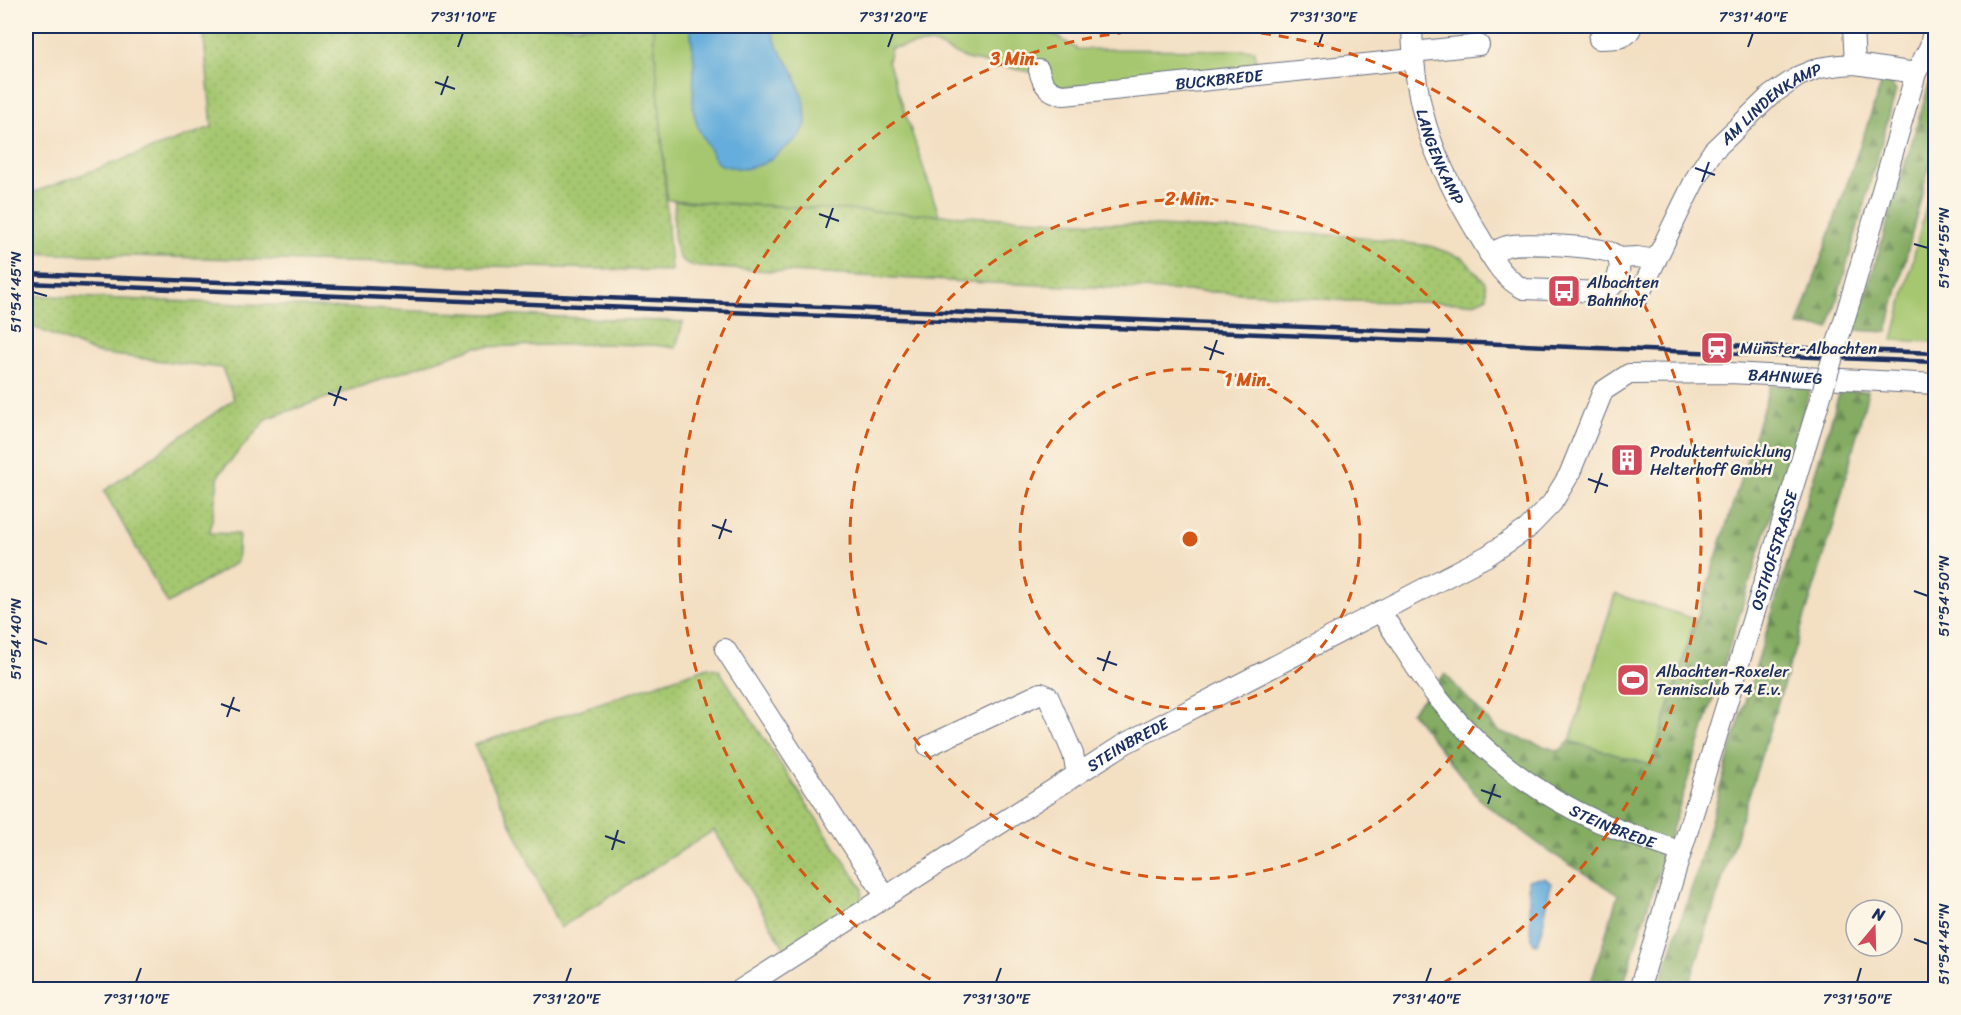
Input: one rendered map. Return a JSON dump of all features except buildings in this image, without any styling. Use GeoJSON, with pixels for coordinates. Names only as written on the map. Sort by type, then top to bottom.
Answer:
{"type":"FeatureCollection","features":[{"type":"Feature","properties":{"kind":"street","name":"LANGENKAMP"},"geometry":{"type":"LineString","coordinates":[[1412,26],[1413,55],[1425,127],[1439,163],[1460,205],[1501,271],[1516,285],[1534,291],[1603,292],[1615,283],[1620,266],[1618,258]]}},
{"type":"Feature","properties":{"kind":"street"},"geometry":{"type":"LineString","coordinates":[[1599,39],[1623,38],[1630,32],[1632,26]]}},
{"type":"Feature","properties":{"kind":"street"},"geometry":{"type":"LineString","coordinates":[[1853,26],[1855,64]]}},
{"type":"Feature","properties":{"kind":"street","name":"OSTHOFSTRASSE"},"geometry":{"type":"LineString","coordinates":[[1916,74],[1920,26]]}},
{"type":"Feature","properties":{"kind":"street","name":"OSTHOFSTRASSE"},"geometry":{"type":"LineString","coordinates":[[1639,990],[1850,301],[1916,74],[1930,46],[1934,26]]}},
{"type":"Feature","properties":{"kind":"street"},"geometry":{"type":"LineString","coordinates":[[1413,55],[1479,45]]}},
{"type":"Feature","properties":{"kind":"street","name":"BUCKBREDE"},"geometry":{"type":"LineString","coordinates":[[1039,70],[1041,80],[1046,87],[1052,92],[1064,95],[1413,55]]}},
{"type":"Feature","properties":{"kind":"street","name":"AM LINDENKAMP"},"geometry":{"type":"LineString","coordinates":[[1638,297],[1693,183],[1713,151],[1771,95],[1799,76],[1819,68],[1855,64],[1916,74]]}},
{"type":"Feature","properties":{"kind":"street"},"geometry":{"type":"LineString","coordinates":[[1489,254],[1508,246],[1525,244],[1599,249],[1612,252],[1618,258],[1636,257],[1656,260]]}},
{"type":"Feature","properties":{"kind":"street","name":"BAHNWEG"},"geometry":{"type":"LineString","coordinates":[[1603,391],[1629,374],[1652,372],[1730,373],[1935,384]]}},
{"type":"Feature","properties":{"kind":"street","name":"STEINBREDE"},"geometry":{"type":"LineString","coordinates":[[740,990],[1126,743],[1487,556],[1527,529],[1552,503],[1564,485],[1603,391]]}},
{"type":"Feature","properties":{"kind":"street","name":"STEINBREDE"},"geometry":{"type":"LineString","coordinates":[[1380,610],[1437,698],[1503,764],[1546,795],[1600,822],[1681,852]]}},
{"type":"Feature","properties":{"kind":"street"},"geometry":{"type":"LineString","coordinates":[[725,649],[886,897]]}},
{"type":"Feature","properties":{"kind":"street"},"geometry":{"type":"LineString","coordinates":[[928,746],[1041,693],[1048,696],[1073,754],[1077,774]]}},
{"type":"Feature","properties":{"kind":"green space"},"geometry":{"type":"Polygon","coordinates":[[[203,26],[654,26],[671,271],[26,253],[26,195],[212,127],[203,26]]]}},
{"type":"Feature","properties":{"kind":"green space"},"geometry":{"type":"Polygon","coordinates":[[[653,26],[1041,26],[1077,49],[1255,50],[1256,68],[1060,88],[1035,73],[967,59],[932,43],[891,48],[888,61],[939,215],[667,200],[653,26]]]}},
{"type":"Feature","properties":{"kind":"green space"},"geometry":{"type":"Polygon","coordinates":[[[1935,65],[1935,143],[1887,332],[1855,330],[1935,65]]]}},
{"type":"Feature","properties":{"kind":"green space"},"geometry":{"type":"Polygon","coordinates":[[[1885,73],[1896,91],[1829,328],[1798,326],[1885,73]]]}},
{"type":"Feature","properties":{"kind":"green space"},"geometry":{"type":"Polygon","coordinates":[[[1935,171],[1935,342],[1893,340],[1935,171]]]}},
{"type":"Feature","properties":{"kind":"green space"},"geometry":{"type":"Polygon","coordinates":[[[675,201],[1352,236],[1430,246],[1463,258],[1485,282],[1487,297],[1474,303],[1348,301],[1263,294],[967,282],[699,267],[685,262],[678,254],[674,231],[675,201]]]}},
{"type":"Feature","properties":{"kind":"green space"},"geometry":{"type":"Polygon","coordinates":[[[26,295],[683,322],[676,348],[654,345],[593,344],[476,347],[268,418],[219,474],[210,533],[239,534],[237,562],[168,604],[104,491],[234,399],[222,368],[96,353],[26,324],[26,295]]]}},
{"type":"Feature","properties":{"kind":"green space"},"geometry":{"type":"Polygon","coordinates":[[[1770,386],[1811,387],[1622,989],[1589,989],[1618,894],[1551,853],[1481,801],[1411,712],[1445,674],[1498,731],[1559,751],[1570,741],[1651,765],[1770,386]]]}},
{"type":"Feature","properties":{"kind":"green space"},"geometry":{"type":"Polygon","coordinates":[[[1840,391],[1868,391],[1834,524],[1688,989],[1658,989],[1696,875],[1734,738],[1840,391]]]}},
{"type":"Feature","properties":{"kind":"green space","name":"Albachten-Roxeler Tennisclub 74 E.v."},"geometry":{"type":"Polygon","coordinates":[[[1615,594],[1695,619],[1651,765],[1570,741],[1615,594]]]}},
{"type":"Feature","properties":{"kind":"green space"},"geometry":{"type":"Polygon","coordinates":[[[708,667],[719,670],[862,888],[861,903],[786,951],[714,830],[560,928],[474,745],[708,667]]]}},
{"type":"Feature","properties":{"kind":"water"},"geometry":{"type":"Polygon","coordinates":[[[690,26],[770,26],[778,48],[793,70],[805,104],[806,124],[799,137],[763,164],[744,169],[717,163],[698,128],[693,109],[694,60],[690,26]]]}},
{"type":"Feature","properties":{"kind":"water"},"geometry":{"type":"Polygon","coordinates":[[[1545,878],[1551,883],[1542,930],[1538,943],[1535,944],[1531,939],[1528,881],[1545,878]]]}},
{"type":"Feature","properties":{"kind":"railway"},"geometry":{"type":"LineString","coordinates":[[26,274],[1429,332]]}},
{"type":"Feature","properties":{"kind":"railway"},"geometry":{"type":"LineString","coordinates":[[26,283],[1936,362]]}},
{"type":"Feature","properties":{"kind":"railway"},"geometry":{"type":"LineString","coordinates":[[1726,345],[1936,353]]}},
{"type":"Feature","properties":{"kind":"place","name":"Albachten Bahnhof"},"geometry":{"type":"Point","coordinates":[1564,291]}},
{"type":"Feature","properties":{"kind":"place","name":"Münster-Albachten"},"geometry":{"type":"Point","coordinates":[1717,348]}},
{"type":"Feature","properties":{"kind":"place","name":"Produktentwicklung Helterhoff GmbH"},"geometry":{"type":"Point","coordinates":[1627,460]}},
{"type":"Feature","properties":{"kind":"place","name":"Albachten-Roxeler Tennisclub 74 E.v."},"geometry":{"type":"Point","coordinates":[1633,680]}}]}
